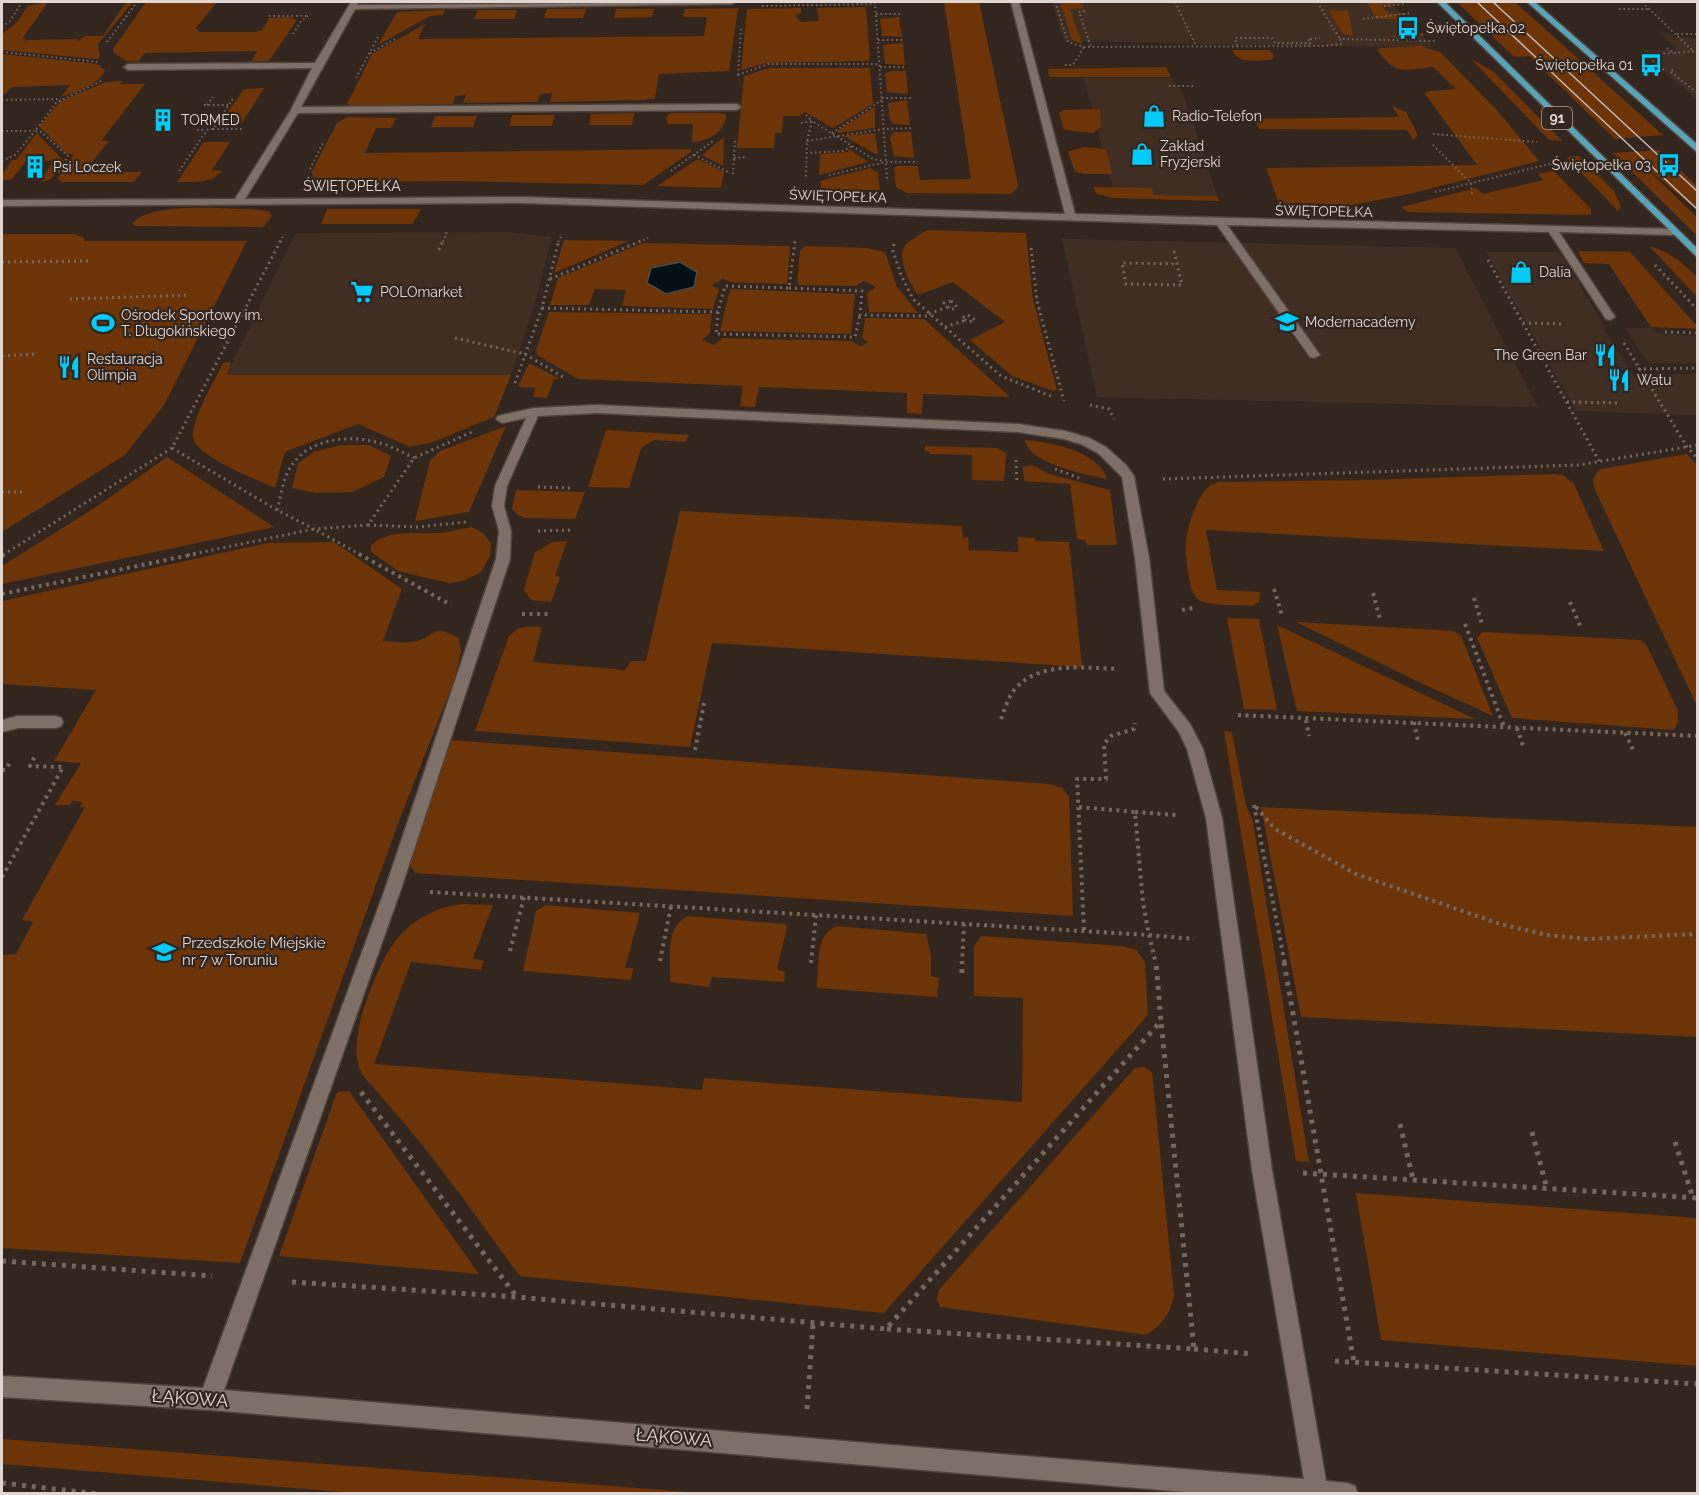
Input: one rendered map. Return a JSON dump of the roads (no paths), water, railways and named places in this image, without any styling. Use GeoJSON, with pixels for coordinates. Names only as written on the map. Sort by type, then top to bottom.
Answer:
{"type":"FeatureCollection","features":[{"type":"Feature","properties":{"kind":"main road","name":"91"},"geometry":{"type":"LineString","coordinates":[[1441,2],[1698,255]]}},
{"type":"Feature","properties":{"kind":"main road"},"geometry":{"type":"LineString","coordinates":[[1531,2],[1698,150]]}},
{"type":"Feature","properties":{"kind":"street"},"geometry":{"type":"LineString","coordinates":[[239,200],[295,110],[354,4],[732,2]]}},
{"type":"Feature","properties":{"kind":"street"},"geometry":{"type":"LineString","coordinates":[[1015,2],[1070,216]]}},
{"type":"Feature","properties":{"kind":"street"},"geometry":{"type":"LineString","coordinates":[[128,67],[318,65]]}},
{"type":"Feature","properties":{"kind":"street"},"geometry":{"type":"LineString","coordinates":[[295,110],[737,107]]}},
{"type":"Feature","properties":{"kind":"street","name":"ŚWIĘTOPEŁKA"},"geometry":{"type":"LineString","coordinates":[[2,203],[521,200],[1220,222],[1674,232]]}},
{"type":"Feature","properties":{"kind":"street"},"geometry":{"type":"LineString","coordinates":[[1220,222],[1314,355]]}},
{"type":"Feature","properties":{"kind":"street"},"geometry":{"type":"LineString","coordinates":[[1551,228],[1610,317]]}},
{"type":"Feature","properties":{"kind":"street"},"geometry":{"type":"LineString","coordinates":[[502,419],[534,412],[597,409],[1018,428],[1065,435],[1085,441],[1102,450],[1122,468],[1130,482],[1142,558],[1157,693],[1185,728],[1203,772],[1214,818],[1229,942],[1262,1170],[1317,1491]]}},
{"type":"Feature","properties":{"kind":"street"},"geometry":{"type":"LineString","coordinates":[[210,1399],[393,889],[503,559],[505,531],[498,506],[501,486],[534,412]]}},
{"type":"Feature","properties":{"kind":"street"},"geometry":{"type":"LineString","coordinates":[[2,726],[18,722],[56,722]]}},
{"type":"Feature","properties":{"kind":"street","name":"ŁĄKOWA"},"geometry":{"type":"LineString","coordinates":[[2,1387],[210,1399],[1347,1494]]}},
{"type":"Feature","properties":{"kind":"tram line"},"geometry":{"type":"LineString","coordinates":[[1477,2],[1698,210]]}},
{"type":"Feature","properties":{"kind":"tram line"},"geometry":{"type":"LineString","coordinates":[[1493,2],[1698,192]]}},
{"type":"Feature","properties":{"kind":"place","name":"Świętopełka 02"},"geometry":{"type":"Point","coordinates":[1408,28]}},
{"type":"Feature","properties":{"kind":"place","name":"Świętopełka 01"},"geometry":{"type":"Point","coordinates":[1651,65]}},
{"type":"Feature","properties":{"kind":"place","name":"Radio-Telefon"},"geometry":{"type":"Point","coordinates":[1154,116]}},
{"type":"Feature","properties":{"kind":"place","name":"TORMED"},"geometry":{"type":"Point","coordinates":[163,120]}},
{"type":"Feature","properties":{"kind":"place","name":"Zakład Fryzjerski"},"geometry":{"type":"Point","coordinates":[1142,154]}},
{"type":"Feature","properties":{"kind":"place","name":"Świętopełka 03"},"geometry":{"type":"Point","coordinates":[1669,165]}},
{"type":"Feature","properties":{"kind":"place","name":"Psi Loczek"},"geometry":{"type":"Point","coordinates":[35,167]}},
{"type":"Feature","properties":{"kind":"place","name":"Dalia"},"geometry":{"type":"Point","coordinates":[1521,272]}},
{"type":"Feature","properties":{"kind":"place","name":"POLOmarket"},"geometry":{"type":"Point","coordinates":[362,292]}},
{"type":"Feature","properties":{"kind":"place","name":"Modernacademy"},"geometry":{"type":"Point","coordinates":[1287,322]}},
{"type":"Feature","properties":{"kind":"place","name":"Ośrodek Sportowy im. T. Długokińskiego"},"geometry":{"type":"Point","coordinates":[103,323]}},
{"type":"Feature","properties":{"kind":"place","name":"The Green Bar"},"geometry":{"type":"Point","coordinates":[1605,355]}},
{"type":"Feature","properties":{"kind":"place","name":"Restauracja Olimpia"},"geometry":{"type":"Point","coordinates":[69,367]}},
{"type":"Feature","properties":{"kind":"place","name":"Watu"},"geometry":{"type":"Point","coordinates":[1619,380]}},
{"type":"Feature","properties":{"kind":"place","name":"Przedszkole Miejskie nr 7 w Toruniu"},"geometry":{"type":"Point","coordinates":[164,952]}}]}
